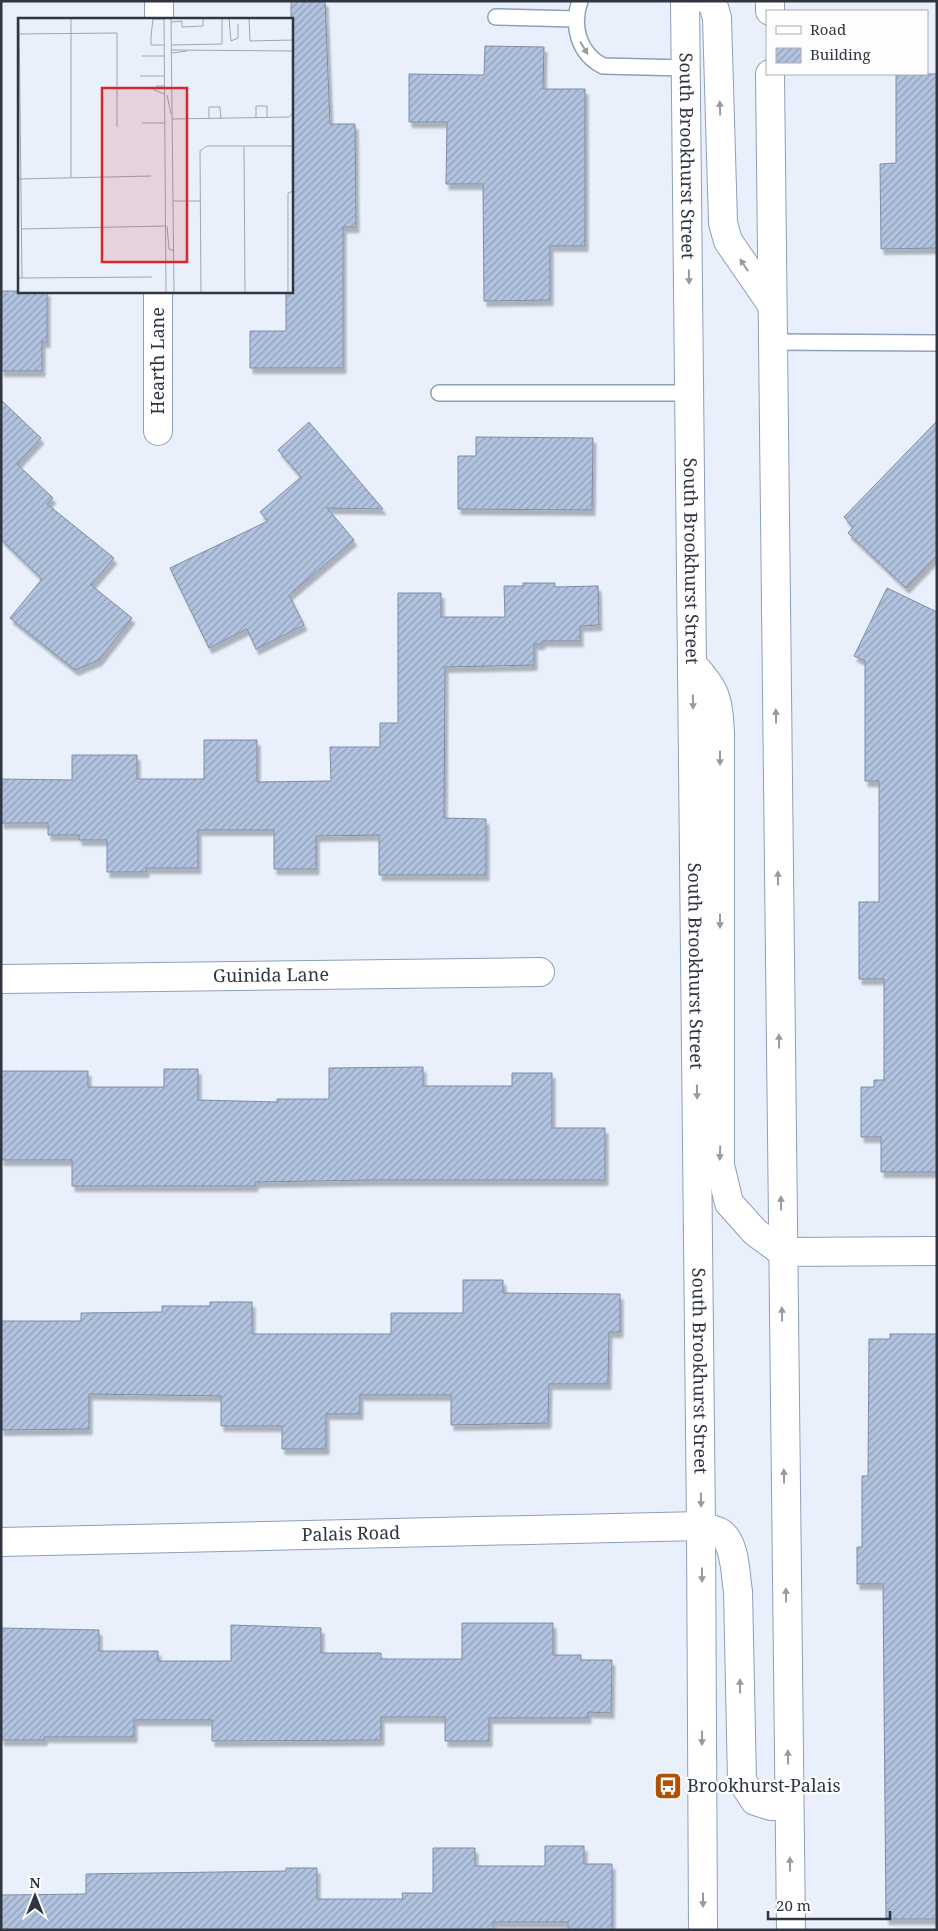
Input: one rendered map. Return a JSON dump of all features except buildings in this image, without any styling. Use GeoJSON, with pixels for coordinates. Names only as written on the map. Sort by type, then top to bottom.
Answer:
{"type":"FeatureCollection","features":[{"type":"Feature","properties":{"kind":"main road"},"geometry":{"type":"LineString","coordinates":[[159,1],[159,18]]}},
{"type":"Feature","properties":{"kind":"main road","name":"South Brookhurst Street"},"geometry":{"type":"LineString","coordinates":[[685,1],[702,1526],[703,1930]]}},
{"type":"Feature","properties":{"kind":"main road"},"geometry":{"type":"LineString","coordinates":[[709,1],[713,4],[717,18],[723,223],[728,241],[772,305]]}},
{"type":"Feature","properties":{"kind":"main road"},"geometry":{"type":"LineString","coordinates":[[770,75],[791,1930]]}},
{"type":"Feature","properties":{"kind":"main road","name":"Hearth Lane"},"geometry":{"type":"LineString","coordinates":[[158,292],[158,431]]}},
{"type":"Feature","properties":{"kind":"main road"},"geometry":{"type":"LineString","coordinates":[[693,665],[704,677],[718,700],[720,733],[720,1165],[728,1203],[755,1232],[782,1252],[937,1251]]}},
{"type":"Feature","properties":{"kind":"main road","name":"Guinida Lane"},"geometry":{"type":"LineString","coordinates":[[1,979],[540,972]]}},
{"type":"Feature","properties":{"kind":"main road"},"geometry":{"type":"LineString","coordinates":[[702,1526],[722,1534],[731,1548],[734,1565],[738,1591],[742,1781],[755,1801],[771,1806],[789,1806]]}},
{"type":"Feature","properties":{"kind":"main road","name":"Palais Road"},"geometry":{"type":"LineString","coordinates":[[1,1542],[702,1526]]}},
{"type":"Feature","properties":{"kind":"lane"},"geometry":{"type":"LineString","coordinates":[[580,1],[576,19],[576,30],[583,48],[595,62],[603,66],[686,68]]}},
{"type":"Feature","properties":{"kind":"lane"},"geometry":{"type":"LineString","coordinates":[[496,17],[576,19]]}},
{"type":"Feature","properties":{"kind":"lane"},"geometry":{"type":"LineString","coordinates":[[772,342],[937,343]]}},
{"type":"Feature","properties":{"kind":"lane"},"geometry":{"type":"LineString","coordinates":[[438,393],[690,393]]}},
{"type":"Feature","properties":{"kind":"place","name":"Brookhurst-Palais"},"geometry":{"type":"Point","coordinates":[668,1786]}}]}
